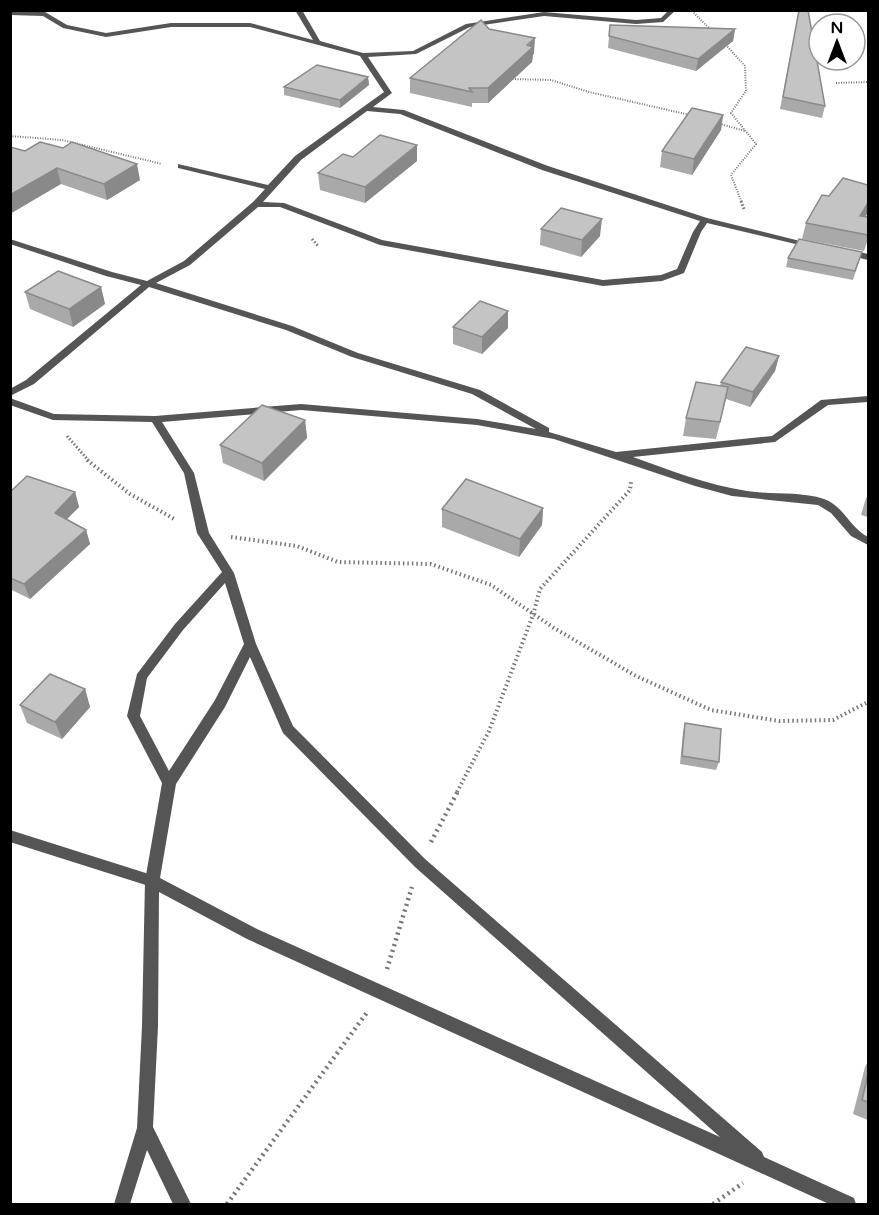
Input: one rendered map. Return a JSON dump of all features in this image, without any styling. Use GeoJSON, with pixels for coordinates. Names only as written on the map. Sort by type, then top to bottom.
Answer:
{"type":"FeatureCollection","features":[{"type":"Feature","properties":{"kind":"street"},"geometry":{"type":"LineString","coordinates":[[298,10],[317,41]]}},
{"type":"Feature","properties":{"kind":"street"},"geometry":{"type":"LineString","coordinates":[[10,13],[45,14],[65,27],[106,35],[171,25],[250,25],[363,55],[414,53],[468,25],[544,14],[636,22],[663,20],[673,10]]}},
{"type":"Feature","properties":{"kind":"street"},"geometry":{"type":"LineString","coordinates":[[10,393],[30,382],[148,284],[187,263],[255,204],[298,158],[388,93],[363,55]]}},
{"type":"Feature","properties":{"kind":"street"},"geometry":{"type":"LineString","coordinates":[[364,109],[401,111],[534,164],[705,220],[824,248]]}},
{"type":"Feature","properties":{"kind":"street"},"geometry":{"type":"LineString","coordinates":[[181,166],[269,188]]}},
{"type":"Feature","properties":{"kind":"street"},"geometry":{"type":"LineString","coordinates":[[255,204],[281,205],[380,242],[603,283],[662,278],[681,271],[705,220]]}},
{"type":"Feature","properties":{"kind":"street"},"geometry":{"type":"LineString","coordinates":[[10,242],[289,328],[355,355],[476,392],[555,436]]}},
{"type":"Feature","properties":{"kind":"street"},"geometry":{"type":"LineString","coordinates":[[835,250],[868,257]]}},
{"type":"Feature","properties":{"kind":"street"},"geometry":{"type":"LineString","coordinates":[[616,455],[775,439],[825,402],[868,399]]}},
{"type":"Feature","properties":{"kind":"street"},"geometry":{"type":"LineString","coordinates":[[10,401],[53,417],[155,419],[301,406],[477,422],[555,436],[712,487],[747,495],[819,501],[833,507],[859,539],[868,542]]}},
{"type":"Feature","properties":{"kind":"street"},"geometry":{"type":"LineString","coordinates":[[155,419],[189,473],[203,533],[228,573],[250,644],[288,729],[420,864],[766,1167]]}},
{"type":"Feature","properties":{"kind":"street"},"geometry":{"type":"LineString","coordinates":[[169,783],[133,716],[141,677],[179,627],[228,573]]}},
{"type":"Feature","properties":{"kind":"street"},"geometry":{"type":"LineString","coordinates":[[122,1204],[145,1128],[150,1026],[152,881],[169,783],[220,703],[250,644]]}},
{"type":"Feature","properties":{"kind":"street"},"geometry":{"type":"LineString","coordinates":[[10,836],[152,881],[252,934],[848,1204]]}},
{"type":"Feature","properties":{"kind":"street"},"geometry":{"type":"LineString","coordinates":[[145,1128],[182,1204]]}},
{"type":"Feature","properties":{"kind":"path"},"geometry":{"type":"LineString","coordinates":[[692,10],[714,33]]}},
{"type":"Feature","properties":{"kind":"path"},"geometry":{"type":"LineString","coordinates":[[722,40],[740,57],[745,66],[746,91],[731,113],[756,144],[731,175],[753,233]]}},
{"type":"Feature","properties":{"kind":"path"},"geometry":{"type":"LineString","coordinates":[[506,79],[551,80],[589,92],[690,116]]}},
{"type":"Feature","properties":{"kind":"path"},"geometry":{"type":"LineString","coordinates":[[836,84],[868,82]]}},
{"type":"Feature","properties":{"kind":"path"},"geometry":{"type":"LineString","coordinates":[[712,122],[745,131]]}},
{"type":"Feature","properties":{"kind":"path"},"geometry":{"type":"LineString","coordinates":[[10,136],[62,140],[144,161],[181,166]]}},
{"type":"Feature","properties":{"kind":"path"},"geometry":{"type":"LineString","coordinates":[[53,417],[85,459],[127,495],[203,533],[297,546],[338,562],[431,564],[491,585],[533,615],[636,676],[711,710],[779,721],[833,720],[868,702]]}},
{"type":"Feature","properties":{"kind":"path"},"geometry":{"type":"LineString","coordinates":[[227,1204],[380,993],[420,864],[489,731],[533,615],[540,589],[630,490],[635,461]]}},
{"type":"Feature","properties":{"kind":"path"},"geometry":{"type":"LineString","coordinates":[[713,1204],[766,1167]]}},
{"type":"Feature","properties":{"kind":"building"},"geometry":{"type":"Polygon","coordinates":[[[799,10],[808,10],[807,72],[819,72],[825,106],[783,97],[799,10]]]}},
{"type":"Feature","properties":{"kind":"building"},"geometry":{"type":"Polygon","coordinates":[[[481,20],[489,29],[535,38],[527,45],[533,47],[488,88],[469,88],[472,92],[410,78],[481,20]]]}},
{"type":"Feature","properties":{"kind":"building"},"geometry":{"type":"Polygon","coordinates":[[[610,25],[735,29],[698,59],[609,36],[610,25]]]}},
{"type":"Feature","properties":{"kind":"building"},"geometry":{"type":"Polygon","coordinates":[[[317,65],[368,77],[340,100],[284,87],[317,65]]]}},
{"type":"Feature","properties":{"kind":"building"},"geometry":{"type":"Polygon","coordinates":[[[692,108],[723,115],[694,159],[662,151],[692,108]]]}},
{"type":"Feature","properties":{"kind":"building"},"geometry":{"type":"Polygon","coordinates":[[[380,135],[417,145],[365,187],[318,173],[343,154],[353,157],[380,135]]]}},
{"type":"Feature","properties":{"kind":"building"},"geometry":{"type":"Polygon","coordinates":[[[40,142],[63,148],[72,142],[137,164],[104,184],[57,168],[10,195],[10,147],[25,151],[40,142]]]}},
{"type":"Feature","properties":{"kind":"building"},"geometry":{"type":"Polygon","coordinates":[[[843,178],[868,185],[868,203],[860,216],[868,217],[868,235],[806,223],[822,195],[829,196],[843,178]]]}},
{"type":"Feature","properties":{"kind":"building"},"geometry":{"type":"Polygon","coordinates":[[[561,208],[602,219],[582,240],[541,229],[561,208]]]}},
{"type":"Feature","properties":{"kind":"building"},"geometry":{"type":"Polygon","coordinates":[[[799,239],[862,252],[855,271],[788,258],[799,239]]]}},
{"type":"Feature","properties":{"kind":"building"},"geometry":{"type":"Polygon","coordinates":[[[58,271],[101,287],[69,309],[25,292],[58,271]]]}},
{"type":"Feature","properties":{"kind":"building"},"geometry":{"type":"Polygon","coordinates":[[[480,301],[508,311],[482,337],[453,327],[480,301]]]}},
{"type":"Feature","properties":{"kind":"building"},"geometry":{"type":"Polygon","coordinates":[[[746,347],[779,356],[753,392],[721,382],[746,347]]]}},
{"type":"Feature","properties":{"kind":"building"},"geometry":{"type":"Polygon","coordinates":[[[696,382],[728,387],[720,422],[686,418],[696,382]]]}},
{"type":"Feature","properties":{"kind":"building"},"geometry":{"type":"Polygon","coordinates":[[[262,405],[305,420],[262,463],[220,445],[262,405]]]}},
{"type":"Feature","properties":{"kind":"building"},"geometry":{"type":"Polygon","coordinates":[[[27,476],[75,492],[55,513],[86,530],[24,584],[10,578],[10,492],[27,476]]]}},
{"type":"Feature","properties":{"kind":"building"},"geometry":{"type":"Polygon","coordinates":[[[466,479],[543,508],[520,539],[442,509],[466,479]]]}},
{"type":"Feature","properties":{"kind":"building"},"geometry":{"type":"Polygon","coordinates":[[[50,674],[85,689],[55,722],[20,705],[50,674]]]}},
{"type":"Feature","properties":{"kind":"building"},"geometry":{"type":"Polygon","coordinates":[[[685,723],[721,729],[719,762],[682,756],[685,723]]]}},
{"type":"Feature","properties":{"kind":"building"},"geometry":{"type":"Polygon","coordinates":[[[868,1074],[868,1102],[862,1100],[868,1074]]]}}]}
